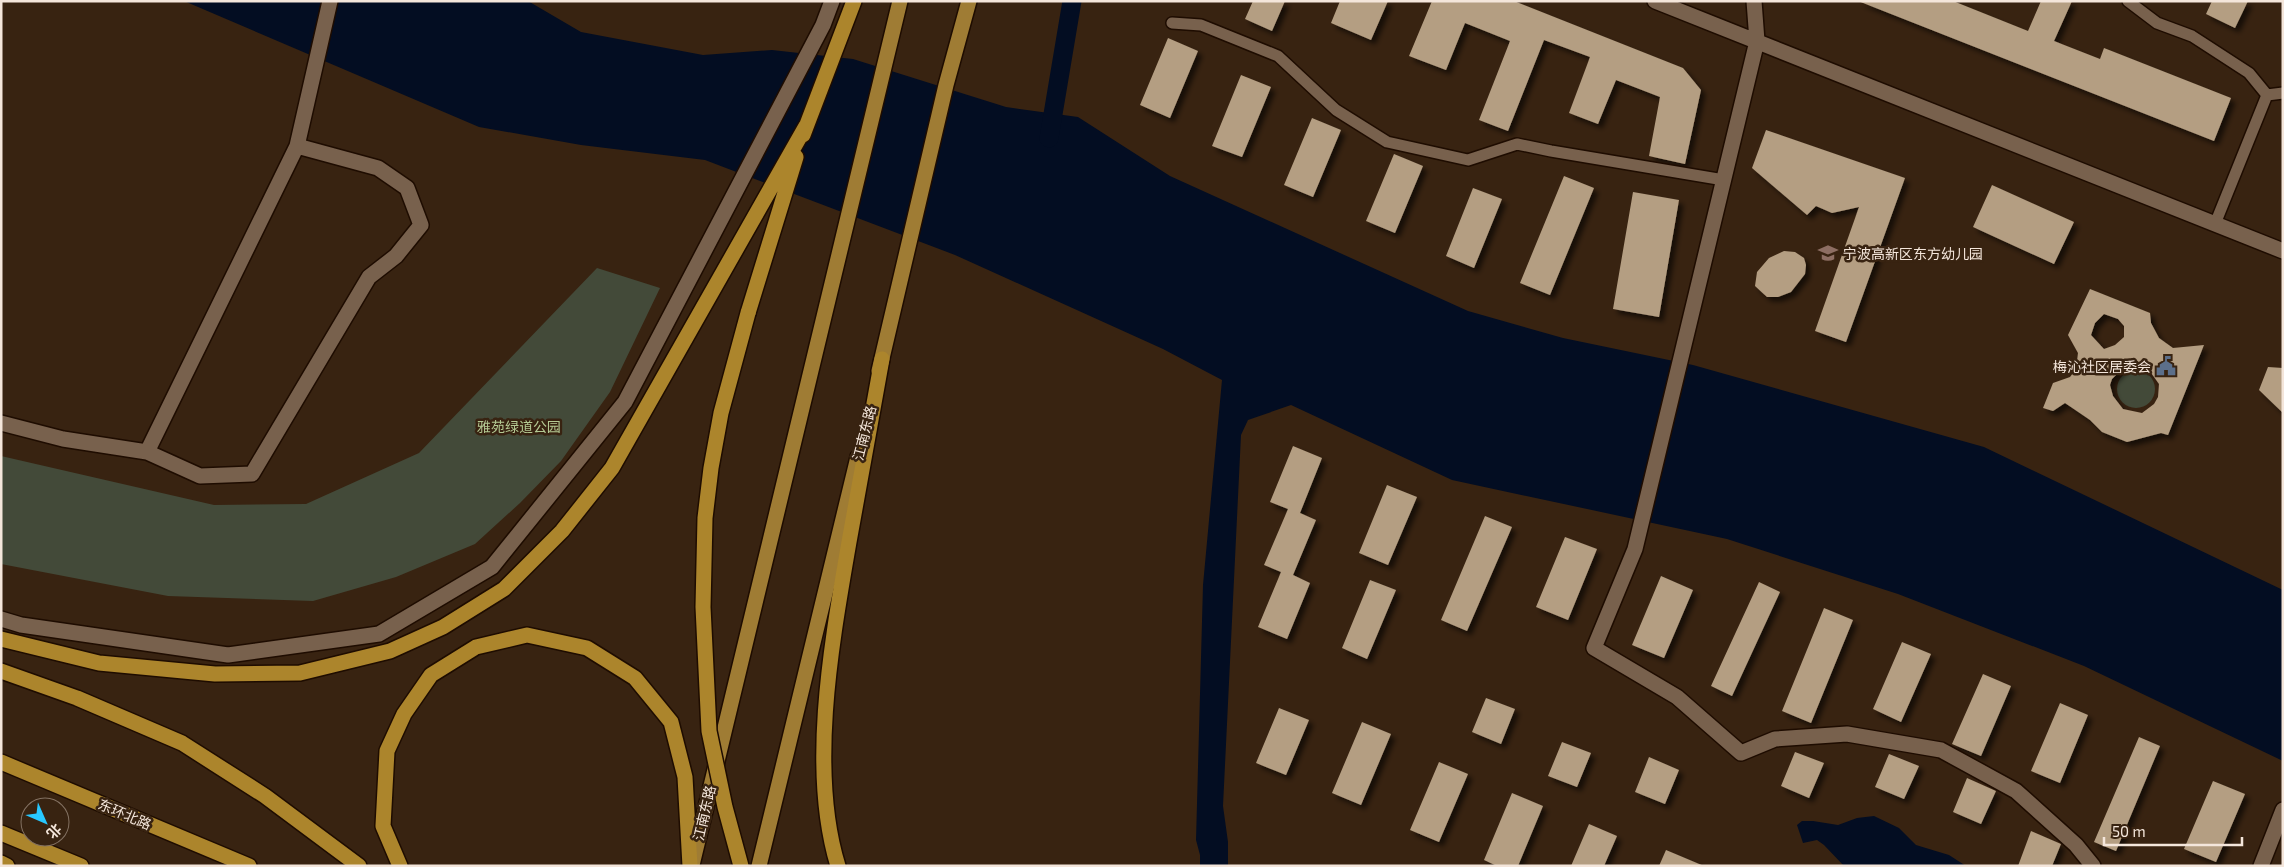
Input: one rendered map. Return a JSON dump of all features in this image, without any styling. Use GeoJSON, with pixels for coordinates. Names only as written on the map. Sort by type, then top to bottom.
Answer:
{"type":"FeatureCollection","features":[{"type":"Feature","properties":{"kind":"highway"},"geometry":{"type":"LineString","coordinates":[[741,866],[725,807],[709,731],[703,607],[706,518],[711,468],[724,404],[748,313],[780,208],[806,126],[854,1]]}},
{"type":"Feature","properties":{"kind":"highway"},"geometry":{"type":"LineString","coordinates":[[1,639],[99,663],[215,674],[300,673],[390,651],[444,627],[504,589],[562,530],[612,468],[806,126]]}},
{"type":"Feature","properties":{"kind":"highway"},"geometry":{"type":"LineString","coordinates":[[838,866],[830,840],[824,751],[831,642],[882,359]]}},
{"type":"Feature","properties":{"kind":"highway"},"geometry":{"type":"LineString","coordinates":[[400,866],[383,826],[387,751],[404,714],[431,674],[476,647],[527,636],[587,648],[635,678],[671,722],[685,777],[691,866]]}},
{"type":"Feature","properties":{"kind":"highway"},"geometry":{"type":"LineString","coordinates":[[1,671],[77,698],[182,744],[266,796],[353,861]]}},
{"type":"Feature","properties":{"kind":"highway","name":"东环北路"},"geometry":{"type":"LineString","coordinates":[[3,763],[250,866]]}},
{"type":"Feature","properties":{"kind":"highway"},"geometry":{"type":"LineString","coordinates":[[1,833],[81,866]]}},
{"type":"Feature","properties":{"kind":"highway"},"geometry":{"type":"LineString","coordinates":[[1,863],[7,866]]}},
{"type":"Feature","properties":{"kind":"main road","name":"江南东路"},"geometry":{"type":"LineString","coordinates":[[691,866],[900,1]]}},
{"type":"Feature","properties":{"kind":"main road","name":"江南东路"},"geometry":{"type":"LineString","coordinates":[[759,866],[908,252],[946,85],[969,1]]}},
{"type":"Feature","properties":{"kind":"street"},"geometry":{"type":"LineString","coordinates":[[147,452],[297,146],[330,1]]}},
{"type":"Feature","properties":{"kind":"street"},"geometry":{"type":"LineString","coordinates":[[1,619],[22,625],[228,655],[379,634],[492,567],[625,402],[822,25],[832,1]]}},
{"type":"Feature","properties":{"kind":"street"},"geometry":{"type":"LineString","coordinates":[[1655,1],[2283,251]]}},
{"type":"Feature","properties":{"kind":"street"},"geometry":{"type":"LineString","coordinates":[[1754,1],[1757,41],[1635,549],[1594,648],[1677,697],[1741,753],[1775,739],[1847,734],[1941,750],[2016,791],[2076,845],[2093,866]]}},
{"type":"Feature","properties":{"kind":"street"},"geometry":{"type":"LineString","coordinates":[[1,424],[63,439],[147,452],[200,476],[252,474],[368,277],[396,256],[421,224],[407,188],[378,168],[297,146]]}},
{"type":"Feature","properties":{"kind":"street"},"geometry":{"type":"LineString","coordinates":[[2262,866],[2283,810]]}},
{"type":"Feature","properties":{"kind":"lane"},"geometry":{"type":"LineString","coordinates":[[2128,1],[2157,23],[2192,36],[2249,72],[2267,95]]}},
{"type":"Feature","properties":{"kind":"lane"},"geometry":{"type":"LineString","coordinates":[[1172,23],[1201,25],[1278,56],[1336,110],[1387,142],[1468,160],[1517,144],[1551,152],[1724,180]]}},
{"type":"Feature","properties":{"kind":"lane"},"geometry":{"type":"LineString","coordinates":[[2267,95],[2283,93]]}},
{"type":"Feature","properties":{"kind":"lane"},"geometry":{"type":"LineString","coordinates":[[2215,224],[2267,95]]}},
{"type":"Feature","properties":{"kind":"green space","name":"雅苑绿道公园"},"geometry":{"type":"Polygon","coordinates":[[[597,268],[660,288],[610,392],[561,461],[520,503],[475,544],[396,577],[313,601],[168,596],[1,564],[1,456],[214,505],[306,504],[419,453],[597,268]]]}},
{"type":"Feature","properties":{"kind":"green space"},"geometry":{"type":"Polygon","coordinates":[[[2136,370],[2150,375],[2155,389],[2150,403],[2136,408],[2122,403],[2117,389],[2122,375],[2136,370]]]}},
{"type":"Feature","properties":{"kind":"water"},"geometry":{"type":"Polygon","coordinates":[[[184,1],[528,1],[581,32],[703,55],[772,50],[853,59],[1006,107],[1078,117],[1170,176],[1468,311],[1563,338],[1693,365],[1984,447],[2283,590],[2283,761],[2084,666],[1898,594],[1727,539],[1452,480],[1291,405],[1248,420],[1241,435],[1223,806],[1228,842],[1228,866],[1200,866],[1200,855],[1196,840],[1203,585],[1222,380],[1163,349],[955,255],[705,160],[581,145],[479,127],[184,1]]]}},
{"type":"Feature","properties":{"kind":"water"},"geometry":{"type":"Polygon","coordinates":[[[1874,816],[1899,828],[1916,845],[1949,855],[1966,866],[1844,866],[1817,840],[1803,843],[1797,825],[1802,821],[1813,821],[1838,825],[1857,818],[1874,816]]]}},
{"type":"Feature","properties":{"kind":"building"},"geometry":{"type":"Polygon","coordinates":[[[1253,1],[1285,1],[1272,31],[1245,19],[1253,1]]]}},
{"type":"Feature","properties":{"kind":"building"},"geometry":{"type":"Polygon","coordinates":[[[1340,1],[1388,1],[1371,40],[1331,23],[1340,1]]]}},
{"type":"Feature","properties":{"kind":"building"},"geometry":{"type":"Polygon","coordinates":[[[1432,1],[1514,1],[1683,68],[1701,90],[1685,164],[1649,156],[1660,97],[1616,80],[1598,124],[1569,113],[1590,57],[1544,40],[1508,131],[1479,120],[1510,41],[1465,23],[1446,70],[1409,56],[1432,1]]]}},
{"type":"Feature","properties":{"kind":"building"},"geometry":{"type":"Polygon","coordinates":[[[1858,1],[1953,1],[2028,31],[2041,1],[2072,1],[2054,41],[2100,59],[2104,48],[2231,98],[2214,141],[1858,1]]]}},
{"type":"Feature","properties":{"kind":"building"},"geometry":{"type":"Polygon","coordinates":[[[2212,1],[2248,1],[2235,28],[2206,14],[2212,1]]]}},
{"type":"Feature","properties":{"kind":"building"},"geometry":{"type":"Polygon","coordinates":[[[1168,38],[1198,51],[1170,118],[1140,105],[1168,38]]]}},
{"type":"Feature","properties":{"kind":"building"},"geometry":{"type":"Polygon","coordinates":[[[1241,75],[1271,87],[1242,157],[1212,146],[1241,75]]]}},
{"type":"Feature","properties":{"kind":"building"},"geometry":{"type":"Polygon","coordinates":[[[1312,118],[1341,130],[1313,197],[1284,185],[1312,118]]]}},
{"type":"Feature","properties":{"kind":"building"},"geometry":{"type":"Polygon","coordinates":[[[1766,130],[1905,178],[1846,342],[1815,331],[1859,207],[1832,213],[1816,206],[1807,215],[1752,168],[1766,130]]]}},
{"type":"Feature","properties":{"kind":"building"},"geometry":{"type":"Polygon","coordinates":[[[1394,154],[1423,166],[1395,233],[1366,221],[1394,154]]]}},
{"type":"Feature","properties":{"kind":"building"},"geometry":{"type":"Polygon","coordinates":[[[1564,176],[1594,188],[1550,295],[1520,283],[1564,176]]]}},
{"type":"Feature","properties":{"kind":"building"},"geometry":{"type":"Polygon","coordinates":[[[1992,185],[2074,222],[2054,264],[1973,227],[1992,185]]]}},
{"type":"Feature","properties":{"kind":"building"},"geometry":{"type":"Polygon","coordinates":[[[1473,188],[1502,199],[1474,268],[1446,256],[1473,188]]]}},
{"type":"Feature","properties":{"kind":"building"},"geometry":{"type":"Polygon","coordinates":[[[1633,192],[1679,200],[1659,317],[1613,309],[1633,192]]]}},
{"type":"Feature","properties":{"kind":"building"},"geometry":{"type":"Polygon","coordinates":[[[1784,251],[1795,252],[1804,258],[1806,265],[1805,274],[1791,292],[1778,297],[1767,297],[1755,286],[1757,272],[1769,258],[1784,251]]]}},
{"type":"Feature","properties":{"kind":"building","name":"梅沁社区居委会"},"geometry":{"type":"Polygon","coordinates":[[[2090,289],[2150,313],[2151,323],[2159,338],[2173,348],[2204,345],[2168,435],[2161,433],[2127,442],[2102,432],[2090,420],[2065,403],[2053,411],[2043,408],[2053,383],[2070,377],[2076,369],[2078,353],[2068,335],[2090,289]],[[2104,314],[2095,323],[2091,335],[2104,349],[2115,345],[2124,337],[2124,326],[2118,319],[2104,314]],[[2125,366],[2112,379],[2110,385],[2113,396],[2123,409],[2142,413],[2154,404],[2158,397],[2159,384],[2149,370],[2141,367],[2125,366]]]}},
{"type":"Feature","properties":{"kind":"building"},"geometry":{"type":"Polygon","coordinates":[[[2268,367],[2283,368],[2283,413],[2259,390],[2268,367]]]}},
{"type":"Feature","properties":{"kind":"building"},"geometry":{"type":"Polygon","coordinates":[[[1293,446],[1322,458],[1300,513],[1316,520],[1293,575],[1310,583],[1287,639],[1258,627],[1281,572],[1264,565],[1288,509],[1270,502],[1293,446]]]}},
{"type":"Feature","properties":{"kind":"building"},"geometry":{"type":"Polygon","coordinates":[[[1387,485],[1417,497],[1388,565],[1359,553],[1387,485]]]}},
{"type":"Feature","properties":{"kind":"building"},"geometry":{"type":"Polygon","coordinates":[[[1485,516],[1512,527],[1467,631],[1441,620],[1485,516]]]}},
{"type":"Feature","properties":{"kind":"building"},"geometry":{"type":"Polygon","coordinates":[[[1565,537],[1597,549],[1568,620],[1536,607],[1565,537]]]}},
{"type":"Feature","properties":{"kind":"building"},"geometry":{"type":"Polygon","coordinates":[[[1661,576],[1693,590],[1664,658],[1632,645],[1661,576]]]}},
{"type":"Feature","properties":{"kind":"building"},"geometry":{"type":"Polygon","coordinates":[[[1370,580],[1396,590],[1367,659],[1342,648],[1370,580]]]}},
{"type":"Feature","properties":{"kind":"building"},"geometry":{"type":"Polygon","coordinates":[[[1759,582],[1780,592],[1732,696],[1711,686],[1759,582]]]}},
{"type":"Feature","properties":{"kind":"building"},"geometry":{"type":"Polygon","coordinates":[[[1824,608],[1853,620],[1811,723],[1782,711],[1824,608]]]}},
{"type":"Feature","properties":{"kind":"building"},"geometry":{"type":"Polygon","coordinates":[[[1902,642],[1931,654],[1901,722],[1873,709],[1902,642]]]}},
{"type":"Feature","properties":{"kind":"building"},"geometry":{"type":"Polygon","coordinates":[[[1983,674],[2011,686],[1981,756],[1952,744],[1983,674]]]}},
{"type":"Feature","properties":{"kind":"building"},"geometry":{"type":"Polygon","coordinates":[[[1486,698],[1515,709],[1501,744],[1472,732],[1486,698]]]}},
{"type":"Feature","properties":{"kind":"building"},"geometry":{"type":"Polygon","coordinates":[[[2060,703],[2088,715],[2060,783],[2031,771],[2060,703]]]}},
{"type":"Feature","properties":{"kind":"building"},"geometry":{"type":"Polygon","coordinates":[[[1279,708],[1309,720],[1286,775],[1256,763],[1279,708]]]}},
{"type":"Feature","properties":{"kind":"building"},"geometry":{"type":"Polygon","coordinates":[[[1362,722],[1391,734],[1361,805],[1332,793],[1362,722]]]}},
{"type":"Feature","properties":{"kind":"building"},"geometry":{"type":"Polygon","coordinates":[[[2139,737],[2160,746],[2116,851],[2094,842],[2139,737]]]}},
{"type":"Feature","properties":{"kind":"building"},"geometry":{"type":"Polygon","coordinates":[[[1562,742],[1591,753],[1577,787],[1548,776],[1562,742]]]}},
{"type":"Feature","properties":{"kind":"building"},"geometry":{"type":"Polygon","coordinates":[[[1795,752],[1824,763],[1809,798],[1781,786],[1795,752]]]}},
{"type":"Feature","properties":{"kind":"building"},"geometry":{"type":"Polygon","coordinates":[[[1889,754],[1919,766],[1904,799],[1875,787],[1889,754]]]}},
{"type":"Feature","properties":{"kind":"building"},"geometry":{"type":"Polygon","coordinates":[[[1649,757],[1679,770],[1665,804],[1635,792],[1649,757]]]}},
{"type":"Feature","properties":{"kind":"building"},"geometry":{"type":"Polygon","coordinates":[[[1439,762],[1468,774],[1439,842],[1410,830],[1439,762]]]}},
{"type":"Feature","properties":{"kind":"building"},"geometry":{"type":"Polygon","coordinates":[[[1967,778],[1996,791],[1981,824],[1953,812],[1967,778]]]}},
{"type":"Feature","properties":{"kind":"building"},"geometry":{"type":"Polygon","coordinates":[[[2213,781],[2245,794],[2216,862],[2184,849],[2213,781]]]}},
{"type":"Feature","properties":{"kind":"building"},"geometry":{"type":"Polygon","coordinates":[[[1512,793],[1543,806],[1518,866],[1497,866],[1484,860],[1512,793]]]}},
{"type":"Feature","properties":{"kind":"building"},"geometry":{"type":"Polygon","coordinates":[[[1589,824],[1617,836],[1604,866],[1571,866],[1589,824]]]}},
{"type":"Feature","properties":{"kind":"building"},"geometry":{"type":"Polygon","coordinates":[[[2031,831],[2061,844],[2052,866],[2018,866],[2031,831]]]}},
{"type":"Feature","properties":{"kind":"building"},"geometry":{"type":"Polygon","coordinates":[[[1666,850],[1704,866],[1659,866],[1666,850]]]}},
{"type":"Feature","properties":{"kind":"waterway"},"geometry":{"type":"LineString","coordinates":[[1049,138],[1072,1]]}},
{"type":"Feature","properties":{"kind":"place","name":"宁波高新区东方幼儿园"},"geometry":{"type":"Point","coordinates":[1828,253]}},
{"type":"Feature","properties":{"kind":"place","name":"梅沁社区居委会"},"geometry":{"type":"Point","coordinates":[2166,366]}}]}
